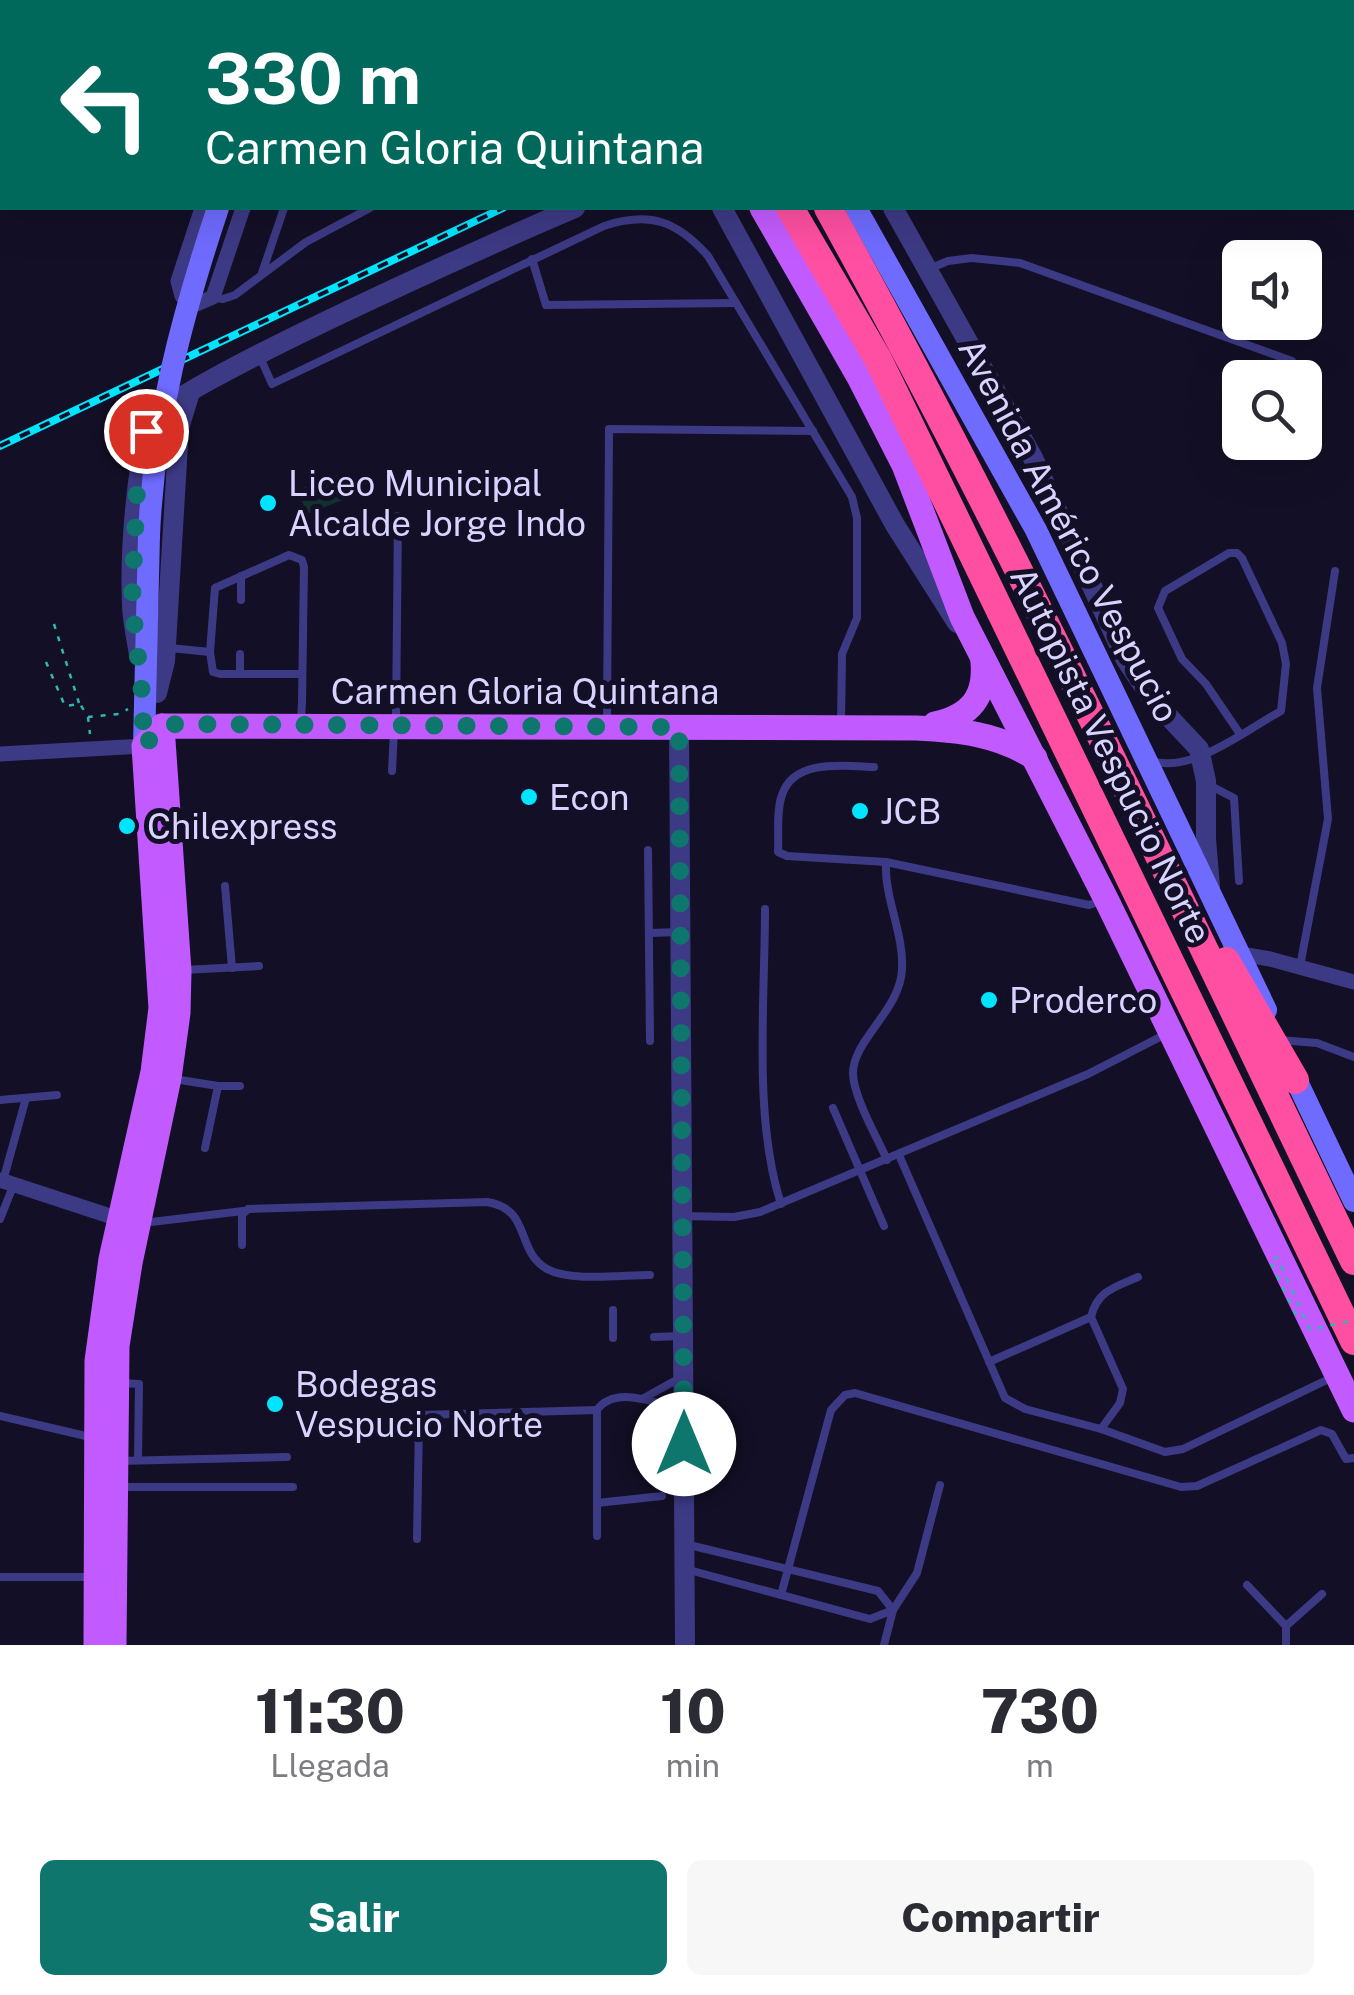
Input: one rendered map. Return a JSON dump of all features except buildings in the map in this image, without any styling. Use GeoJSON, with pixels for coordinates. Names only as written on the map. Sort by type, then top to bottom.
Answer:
{"type":"FeatureCollection","features":[{"type":"Feature","properties":{"kind":"highway","name":"Autopista Vespucio Norte"},"geometry":{"type":"LineString","coordinates":[[791,210],[1354,1341]]}},
{"type":"Feature","properties":{"kind":"highway","name":"Autopista Vespucio Norte"},"geometry":{"type":"LineString","coordinates":[[829,210],[918,343],[1040,609],[1354,1261]]}},
{"type":"Feature","properties":{"kind":"highway"},"geometry":{"type":"LineString","coordinates":[[1156,850],[1296,1080]]}},
{"type":"Feature","properties":{"kind":"main road"},"geometry":{"type":"LineString","coordinates":[[114,1645],[114,1487],[126,1461],[115,1383],[129,1222],[160,1024],[160,970],[144,746],[147,696],[157,654],[149,535],[153,474],[165,390],[185,307],[217,210]]}},
{"type":"Feature","properties":{"kind":"main road"},"geometry":{"type":"LineString","coordinates":[[763,210],[869,368],[954,600],[1106,900],[1354,1410]]}},
{"type":"Feature","properties":{"kind":"main road","name":"Avenida Américo Vespucio"},"geometry":{"type":"LineString","coordinates":[[857,210],[918,343],[1036,530],[1241,954],[1354,1201]]}},
{"type":"Feature","properties":{"kind":"main road","name":"Carmen Gloria Quintana"},"geometry":{"type":"LineString","coordinates":[[916,728],[956,719],[972,709],[982,684],[982,658]]}},
{"type":"Feature","properties":{"kind":"main road"},"geometry":{"type":"LineString","coordinates":[[96,1645],[94,1438],[103,1308],[170,1078],[178,1013],[162,726],[147,696]]}},
{"type":"Feature","properties":{"kind":"main road"},"geometry":{"type":"LineString","coordinates":[[144,746],[162,726]]}},
{"type":"Feature","properties":{"kind":"main road","name":"Carmen Gloria Quintana"},"geometry":{"type":"LineString","coordinates":[[162,726],[916,728],[984,735],[1035,758]]}},
{"type":"Feature","properties":{"kind":"street"},"geometry":{"type":"LineString","coordinates":[[201,210],[178,286],[190,302],[202,303],[213,297],[242,210]]}},
{"type":"Feature","properties":{"kind":"street"},"geometry":{"type":"LineString","coordinates":[[147,696],[132,602],[137,489],[150,420],[190,392],[260,356],[571,210]]}},
{"type":"Feature","properties":{"kind":"street"},"geometry":{"type":"LineString","coordinates":[[723,210],[911,553],[982,658]]}},
{"type":"Feature","properties":{"kind":"street","name":"Avenida Américo Vespucio"},"geometry":{"type":"LineString","coordinates":[[894,210],[1033,458],[1126,660],[1153,700],[1190,737],[1201,756],[1206,784],[1210,889]]}},
{"type":"Feature","properties":{"kind":"street"},"geometry":{"type":"LineString","coordinates":[[157,654],[179,428],[190,392]]}},
{"type":"Feature","properties":{"kind":"street"},"geometry":{"type":"LineString","coordinates":[[679,727],[685,1645]]}},
{"type":"Feature","properties":{"kind":"street"},"geometry":{"type":"LineString","coordinates":[[0,754],[144,746]]}},
{"type":"Feature","properties":{"kind":"street"},"geometry":{"type":"LineString","coordinates":[[1241,954],[1354,982]]}},
{"type":"Feature","properties":{"kind":"street"},"geometry":{"type":"LineString","coordinates":[[6,1182],[129,1222]]}},
{"type":"Feature","properties":{"kind":"lane"},"geometry":{"type":"LineString","coordinates":[[262,273],[283,210]]}},
{"type":"Feature","properties":{"kind":"lane"},"geometry":{"type":"LineString","coordinates":[[213,297],[235,295],[306,242],[366,210]]}},
{"type":"Feature","properties":{"kind":"lane"},"geometry":{"type":"LineString","coordinates":[[260,356],[272,384],[626,218],[667,223],[691,237],[708,256],[852,497],[857,518],[856,618],[842,654],[840,727]]}},
{"type":"Feature","properties":{"kind":"lane"},"geometry":{"type":"LineString","coordinates":[[928,269],[972,258],[1020,263],[1289,360]]}},
{"type":"Feature","properties":{"kind":"lane"},"geometry":{"type":"LineString","coordinates":[[532,260],[546,305],[736,303]]}},
{"type":"Feature","properties":{"kind":"lane"},"geometry":{"type":"LineString","coordinates":[[607,726],[608,429],[814,431]]}},
{"type":"Feature","properties":{"kind":"lane"},"geometry":{"type":"LineString","coordinates":[[392,770],[398,516]]}},
{"type":"Feature","properties":{"kind":"lane"},"geometry":{"type":"LineString","coordinates":[[1149,760],[1174,764],[1201,756],[1240,734],[1281,710],[1286,664],[1282,642],[1242,558],[1229,553],[1165,591],[1158,608],[1182,659],[1206,684],[1240,734]]}},
{"type":"Feature","properties":{"kind":"lane"},"geometry":{"type":"LineString","coordinates":[[300,724],[302,674],[302,560],[289,554],[215,588],[210,652],[213,672],[302,674]]}},
{"type":"Feature","properties":{"kind":"lane"},"geometry":{"type":"LineString","coordinates":[[1300,966],[1328,819],[1317,688],[1335,571]]}},
{"type":"Feature","properties":{"kind":"lane"},"geometry":{"type":"LineString","coordinates":[[241,576],[241,600]]}},
{"type":"Feature","properties":{"kind":"lane"},"geometry":{"type":"LineString","coordinates":[[157,654],[210,652]]}},
{"type":"Feature","properties":{"kind":"lane"},"geometry":{"type":"LineString","coordinates":[[240,654],[240,674]]}},
{"type":"Feature","properties":{"kind":"lane"},"geometry":{"type":"LineString","coordinates":[[874,767],[819,766],[800,776],[782,795],[778,852],[787,856],[886,862],[1089,905],[1106,900]]}},
{"type":"Feature","properties":{"kind":"lane"},"geometry":{"type":"LineString","coordinates":[[1206,784],[1234,798],[1240,881]]}},
{"type":"Feature","properties":{"kind":"lane"},"geometry":{"type":"LineString","coordinates":[[648,850],[650,1041]]}},
{"type":"Feature","properties":{"kind":"lane"},"geometry":{"type":"LineString","coordinates":[[886,862],[902,970],[896,995],[852,1070],[887,1160]]}},
{"type":"Feature","properties":{"kind":"lane"},"geometry":{"type":"LineString","coordinates":[[225,886],[232,968]]}},
{"type":"Feature","properties":{"kind":"lane"},"geometry":{"type":"LineString","coordinates":[[765,909],[764,1122],[770,1170],[780,1204]]}},
{"type":"Feature","properties":{"kind":"lane"},"geometry":{"type":"LineString","coordinates":[[649,933],[681,932]]}},
{"type":"Feature","properties":{"kind":"lane"},"geometry":{"type":"LineString","coordinates":[[178,970],[259,966]]}},
{"type":"Feature","properties":{"kind":"lane"},"geometry":{"type":"LineString","coordinates":[[682,1216],[734,1217],[780,1204],[1088,1074],[1170,1032]]}},
{"type":"Feature","properties":{"kind":"lane"},"geometry":{"type":"LineString","coordinates":[[1279,1040],[1317,1044],[1354,1057]]}},
{"type":"Feature","properties":{"kind":"lane"},"geometry":{"type":"LineString","coordinates":[[170,1078],[240,1086]]}},
{"type":"Feature","properties":{"kind":"lane"},"geometry":{"type":"LineString","coordinates":[[206,1148],[218,1086]]}},
{"type":"Feature","properties":{"kind":"lane"},"geometry":{"type":"LineString","coordinates":[[0,1100],[56,1095]]}},
{"type":"Feature","properties":{"kind":"lane"},"geometry":{"type":"LineString","coordinates":[[0,1219],[26,1098]]}},
{"type":"Feature","properties":{"kind":"lane"},"geometry":{"type":"LineString","coordinates":[[834,1108],[884,1226]]}},
{"type":"Feature","properties":{"kind":"lane"},"geometry":{"type":"LineString","coordinates":[[899,1155],[1005,1398],[1025,1409],[1165,1452],[1183,1449],[1337,1375]]}},
{"type":"Feature","properties":{"kind":"lane"},"geometry":{"type":"LineString","coordinates":[[129,1222],[245,1211],[488,1202],[500,1204],[514,1214],[531,1253],[546,1269],[568,1276],[650,1275]]}},
{"type":"Feature","properties":{"kind":"lane"},"geometry":{"type":"LineString","coordinates":[[242,1244],[245,1211]]}},
{"type":"Feature","properties":{"kind":"lane"},"geometry":{"type":"LineString","coordinates":[[1100,1429],[1120,1403],[1123,1388],[1091,1317],[1103,1292],[1138,1277]]}},
{"type":"Feature","properties":{"kind":"lane"},"geometry":{"type":"LineString","coordinates":[[612,1310],[612,1338]]}},
{"type":"Feature","properties":{"kind":"lane"},"geometry":{"type":"LineString","coordinates":[[989,1362],[1091,1317]]}},
{"type":"Feature","properties":{"kind":"lane"},"geometry":{"type":"LineString","coordinates":[[654,1338],[684,1336]]}},
{"type":"Feature","properties":{"kind":"lane"},"geometry":{"type":"LineString","coordinates":[[644,1398],[684,1375]]}},
{"type":"Feature","properties":{"kind":"lane"},"geometry":{"type":"LineString","coordinates":[[782,1595],[831,1410],[845,1395],[856,1392],[1181,1486],[1197,1486],[1321,1430],[1332,1434],[1341,1455],[1354,1458]]}},
{"type":"Feature","properties":{"kind":"lane"},"geometry":{"type":"LineString","coordinates":[[597,1536],[597,1410],[603,1402],[644,1398],[684,1410]]}},
{"type":"Feature","properties":{"kind":"lane"},"geometry":{"type":"LineString","coordinates":[[417,1539],[418,1420],[422,1414],[597,1410]]}},
{"type":"Feature","properties":{"kind":"lane"},"geometry":{"type":"LineString","coordinates":[[0,1416],[94,1438]]}},
{"type":"Feature","properties":{"kind":"lane"},"geometry":{"type":"LineString","coordinates":[[126,1461],[287,1456]]}},
{"type":"Feature","properties":{"kind":"lane"},"geometry":{"type":"LineString","coordinates":[[884,1645],[893,1610],[917,1573],[940,1485]]}},
{"type":"Feature","properties":{"kind":"lane"},"geometry":{"type":"LineString","coordinates":[[114,1487],[293,1487]]}},
{"type":"Feature","properties":{"kind":"lane"},"geometry":{"type":"LineString","coordinates":[[598,1503],[662,1496]]}},
{"type":"Feature","properties":{"kind":"lane"},"geometry":{"type":"LineString","coordinates":[[685,1544],[878,1591],[893,1610]]}},
{"type":"Feature","properties":{"kind":"lane"},"geometry":{"type":"LineString","coordinates":[[685,1569],[870,1619],[893,1610]]}},
{"type":"Feature","properties":{"kind":"lane"},"geometry":{"type":"LineString","coordinates":[[0,1577],[96,1577]]}},
{"type":"Feature","properties":{"kind":"lane"},"geometry":{"type":"LineString","coordinates":[[1247,1586],[1286,1626],[1286,1645]]}},
{"type":"Feature","properties":{"kind":"lane"},"geometry":{"type":"LineString","coordinates":[[1286,1626],[1322,1594]]}},
{"type":"Feature","properties":{"kind":"path"},"geometry":{"type":"LineString","coordinates":[[54,624],[88,718],[118,714],[147,696]]}},
{"type":"Feature","properties":{"kind":"path"},"geometry":{"type":"LineString","coordinates":[[46,662],[64,706],[80,704]]}},
{"type":"Feature","properties":{"kind":"path"},"geometry":{"type":"LineString","coordinates":[[1296,1315],[1270,1261],[1277,1258],[1310,1330],[1354,1320]]}},
{"type":"Feature","properties":{"kind":"green space"},"geometry":{"type":"Polygon","coordinates":[[[339,474],[348,498],[307,514],[298,490],[339,474]]]}},
{"type":"Feature","properties":{"kind":"railway"},"geometry":{"type":"LineString","coordinates":[[0,446],[499,210]]}},
{"type":"Feature","properties":{"kind":"place","name":"Liceo Municipal Alcalde Jorge Indo"},"geometry":{"type":"Point","coordinates":[268,503]}},
{"type":"Feature","properties":{"kind":"place","name":"Econ"},"geometry":{"type":"Point","coordinates":[529,797]}},
{"type":"Feature","properties":{"kind":"place","name":"JCB"},"geometry":{"type":"Point","coordinates":[860,811]}},
{"type":"Feature","properties":{"kind":"place","name":"Chilexpress"},"geometry":{"type":"Point","coordinates":[127,826]}},
{"type":"Feature","properties":{"kind":"place","name":"Proderco"},"geometry":{"type":"Point","coordinates":[989,1000]}},
{"type":"Feature","properties":{"kind":"place","name":"Bodegas Vespucio Norte"},"geometry":{"type":"Point","coordinates":[275,1404]}},
{"type":"Feature","properties":{"kind":"route"},"geometry":{"type":"LineString","coordinates":[[146,431],[137,489],[132,602],[144,746],[162,726],[176,724],[679,727],[684,1444]]}}]}
